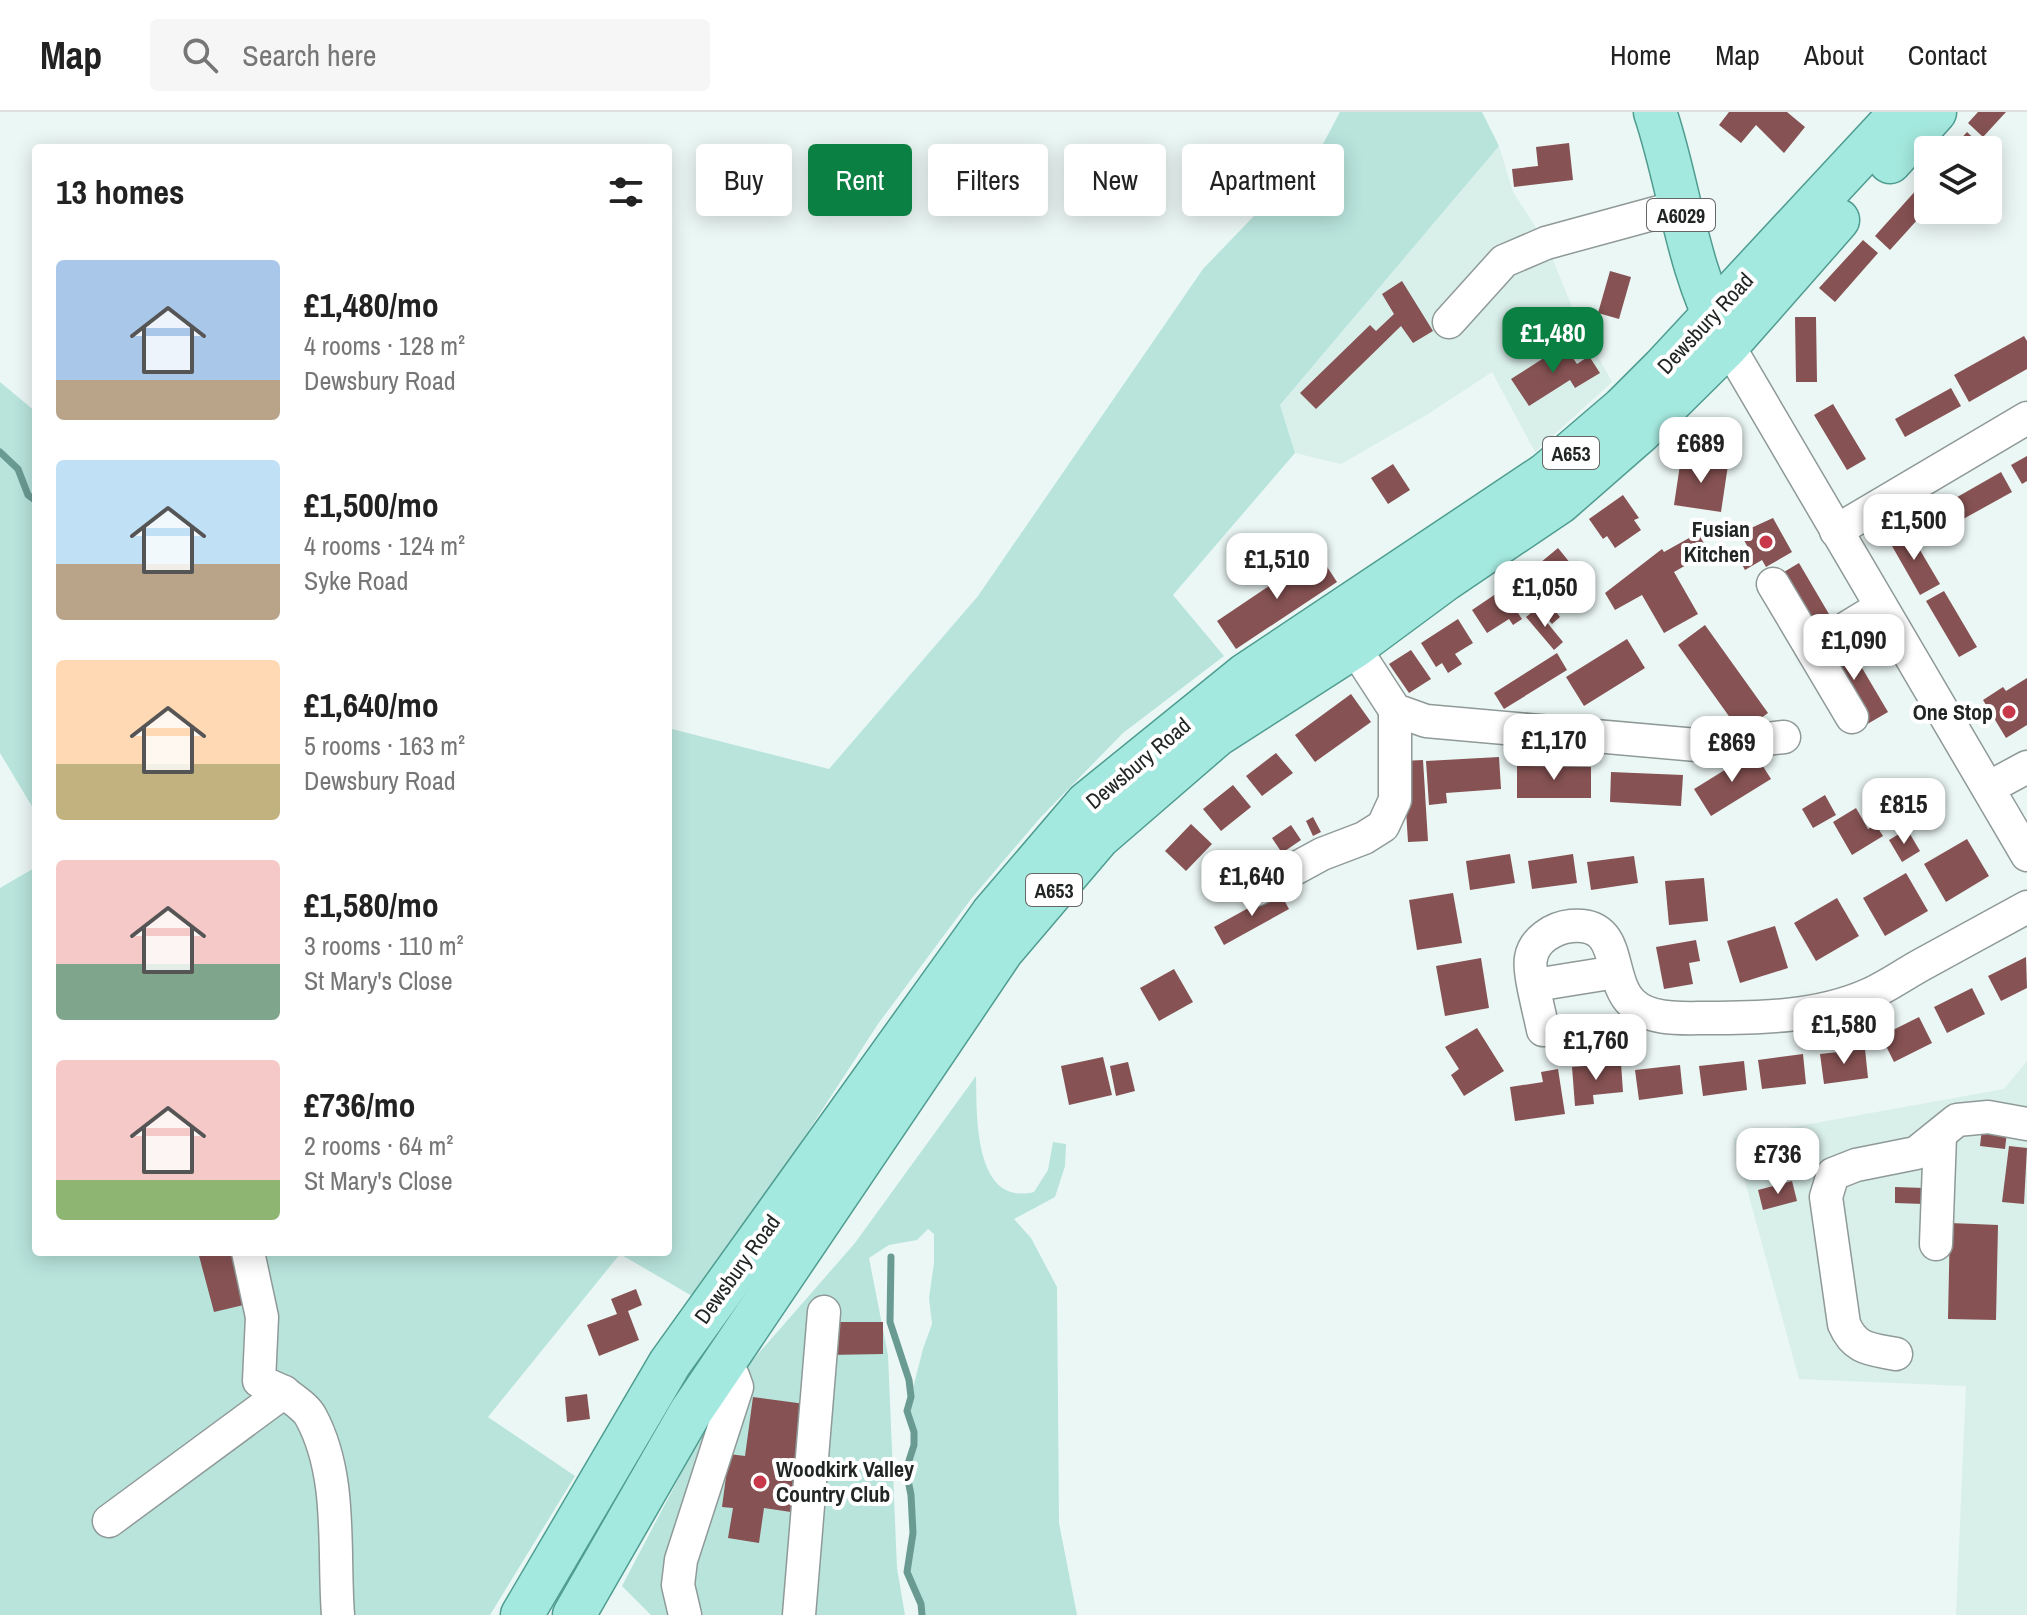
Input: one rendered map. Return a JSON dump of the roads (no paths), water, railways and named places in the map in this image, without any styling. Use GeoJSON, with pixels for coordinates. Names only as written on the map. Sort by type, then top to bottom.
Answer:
{"type":"FeatureCollection","features":[{"type":"Feature","properties":{"kind":"main road","name":"A6029"},"geometry":{"type":"LineString","coordinates":[[1655,112],[1697,271],[1721,331]]}},
{"type":"Feature","properties":{"kind":"main road","name":"Dewsbury Road"},"geometry":{"type":"LineString","coordinates":[[574,1615],[690,1413],[723,1364],[1002,951],[1099,837],[1217,735],[1354,647],[1446,579],[1560,502],[1640,432],[1901,112]]}},
{"type":"Feature","properties":{"kind":"main road","name":"Dewsbury Road"},"geometry":{"type":"LineString","coordinates":[[522,1615],[670,1363],[992,914],[1087,803],[1245,675],[1546,474],[1721,331],[1935,112]]}},
{"type":"Feature","properties":{"kind":"street"},"geometry":{"type":"LineString","coordinates":[[1449,322],[1504,261],[1546,243],[1678,207]]}},
{"type":"Feature","properties":{"kind":"street"},"geometry":{"type":"LineString","coordinates":[[1721,331],[2027,855]]}},
{"type":"Feature","properties":{"kind":"street"},"geometry":{"type":"LineString","coordinates":[[1836,531],[2027,418]]}},
{"type":"Feature","properties":{"kind":"street"},"geometry":{"type":"LineString","coordinates":[[1773,584],[1852,717]]}},
{"type":"Feature","properties":{"kind":"street"},"geometry":{"type":"LineString","coordinates":[[1812,649],[1881,607]]}},
{"type":"Feature","properties":{"kind":"street"},"geometry":{"type":"LineString","coordinates":[[1256,890],[1322,854],[1364,838],[1383,826],[1395,800],[1395,710],[1354,647]]}},
{"type":"Feature","properties":{"kind":"street"},"geometry":{"type":"LineString","coordinates":[[1395,710],[1426,721],[1708,746],[1784,737]]}},
{"type":"Feature","properties":{"kind":"street"},"geometry":{"type":"LineString","coordinates":[[1988,788],[2027,767]]}},
{"type":"Feature","properties":{"kind":"street"},"geometry":{"type":"LineString","coordinates":[[1543,1030],[1530,960],[1536,946],[1546,935],[1559,928],[1573,925],[1601,934],[1611,945],[1621,986],[1632,1003],[1650,1013],[1675,1018],[1767,1019],[1867,995],[2027,907]]}},
{"type":"Feature","properties":{"kind":"street"},"geometry":{"type":"LineString","coordinates":[[1535,985],[1616,972]]}},
{"type":"Feature","properties":{"kind":"street"},"geometry":{"type":"LineString","coordinates":[[1896,1354],[1866,1348],[1850,1339],[1844,1324],[1826,1197],[1833,1174],[1856,1165],[1916,1153],[1957,1120],[1988,1117],[2027,1124]]}},
{"type":"Feature","properties":{"kind":"street"},"geometry":{"type":"LineString","coordinates":[[1936,1244],[1940,1136]]}},
{"type":"Feature","properties":{"kind":"street"},"geometry":{"type":"LineString","coordinates":[[249,1256],[262,1317],[259,1381],[284,1392],[310,1415],[327,1457],[334,1510],[338,1615]]}},
{"type":"Feature","properties":{"kind":"street"},"geometry":{"type":"LineString","coordinates":[[799,1615],[824,1312]]}},
{"type":"Feature","properties":{"kind":"street"},"geometry":{"type":"LineString","coordinates":[[685,1615],[678,1585],[681,1560],[737,1387],[723,1364]]}},
{"type":"Feature","properties":{"kind":"street"},"geometry":{"type":"LineString","coordinates":[[109,1521],[284,1392]]}},
{"type":"Feature","properties":{"kind":"waterway"},"geometry":{"type":"LineString","coordinates":[[0,452],[18,469],[32,498]]}},
{"type":"Feature","properties":{"kind":"waterway"},"geometry":{"type":"LineString","coordinates":[[891,1257],[890,1322],[909,1380],[911,1397],[907,1411],[914,1432],[914,1445],[906,1470],[913,1533],[907,1572],[921,1604],[922,1615]]}},
{"type":"Feature","properties":{"kind":"place","name":"Fusian Kitchen"},"geometry":{"type":"Point","coordinates":[1766,542]}},
{"type":"Feature","properties":{"kind":"place","name":"One Stop"},"geometry":{"type":"Point","coordinates":[2009,712]}},
{"type":"Feature","properties":{"kind":"place","name":"Woodkirk Valley Country Club"},"geometry":{"type":"Point","coordinates":[760,1482]}}]}
